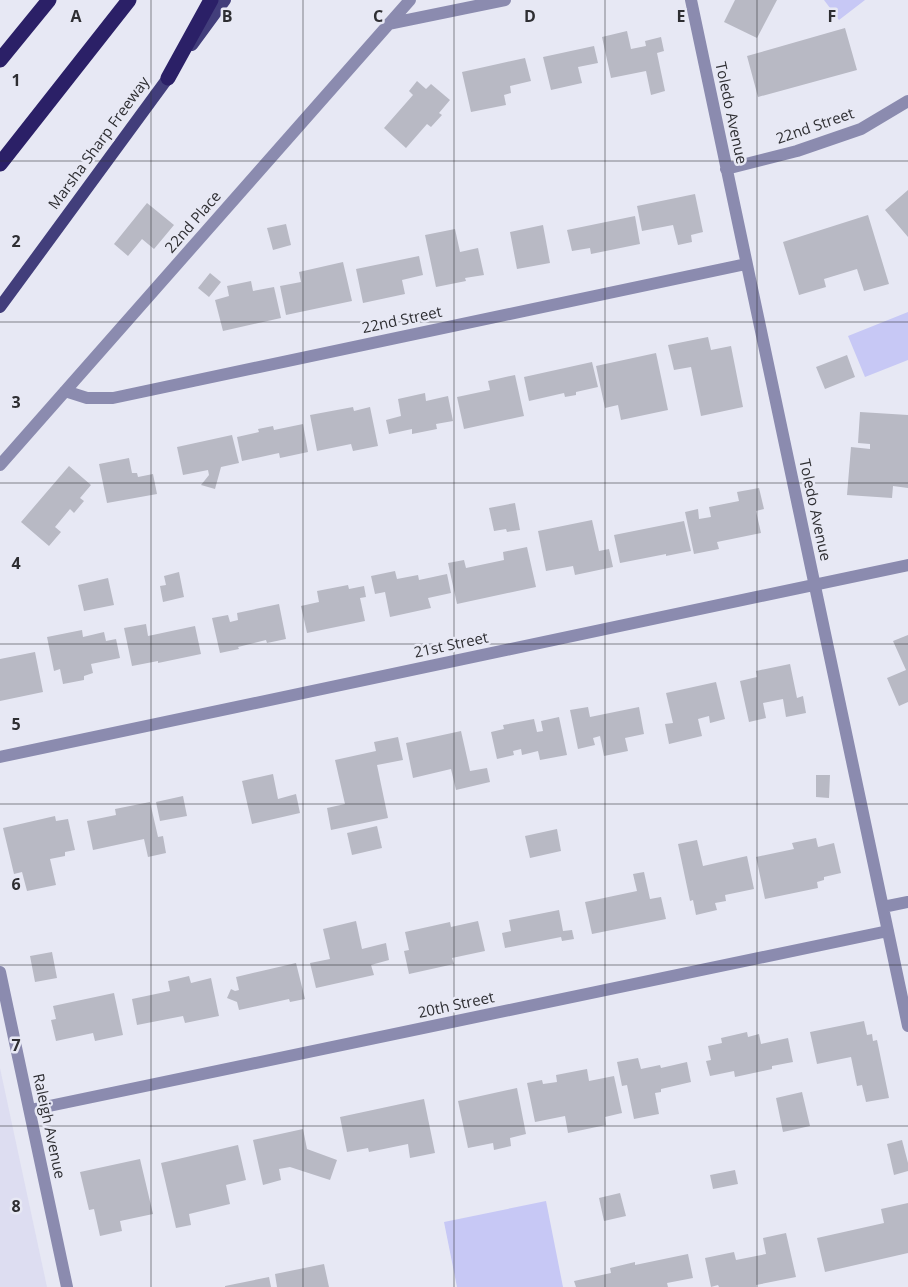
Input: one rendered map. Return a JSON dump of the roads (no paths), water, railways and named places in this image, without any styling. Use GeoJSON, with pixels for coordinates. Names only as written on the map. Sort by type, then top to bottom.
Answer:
{"type":"FeatureCollection","features":[{"type":"Feature","properties":{"kind":"highway"},"geometry":{"type":"LineString","coordinates":[[0,60],[48,0]]}},
{"type":"Feature","properties":{"kind":"highway"},"geometry":{"type":"LineString","coordinates":[[0,164],[129,0]]}},
{"type":"Feature","properties":{"kind":"highway"},"geometry":{"type":"LineString","coordinates":[[168,78],[211,0]]}},
{"type":"Feature","properties":{"kind":"main road","name":"Marsha Sharp Freeway"},"geometry":{"type":"LineString","coordinates":[[0,307],[225,0]]}},
{"type":"Feature","properties":{"kind":"street","name":"22nd Place"},"geometry":{"type":"LineString","coordinates":[[0,465],[410,0]]}},
{"type":"Feature","properties":{"kind":"street"},"geometry":{"type":"LineString","coordinates":[[388,24],[505,0]]}},
{"type":"Feature","properties":{"kind":"street","name":"Toledo Avenue"},"geometry":{"type":"LineString","coordinates":[[691,0],[908,1026]]}},
{"type":"Feature","properties":{"kind":"street","name":"22nd Street"},"geometry":{"type":"LineString","coordinates":[[726,169],[797,151],[861,129],[908,101]]}},
{"type":"Feature","properties":{"kind":"street","name":"22nd Street"},"geometry":{"type":"LineString","coordinates":[[65,392],[87,398],[113,398],[746,264]]}},
{"type":"Feature","properties":{"kind":"street","name":"21st Street"},"geometry":{"type":"LineString","coordinates":[[0,757],[908,565]]}},
{"type":"Feature","properties":{"kind":"street"},"geometry":{"type":"LineString","coordinates":[[883,907],[908,902]]}},
{"type":"Feature","properties":{"kind":"street","name":"20th Street"},"geometry":{"type":"LineString","coordinates":[[30,1110],[888,931]]}},
{"type":"Feature","properties":{"kind":"street","name":"Raleigh Avenue"},"geometry":{"type":"LineString","coordinates":[[0,972],[67,1287]]}}]}
